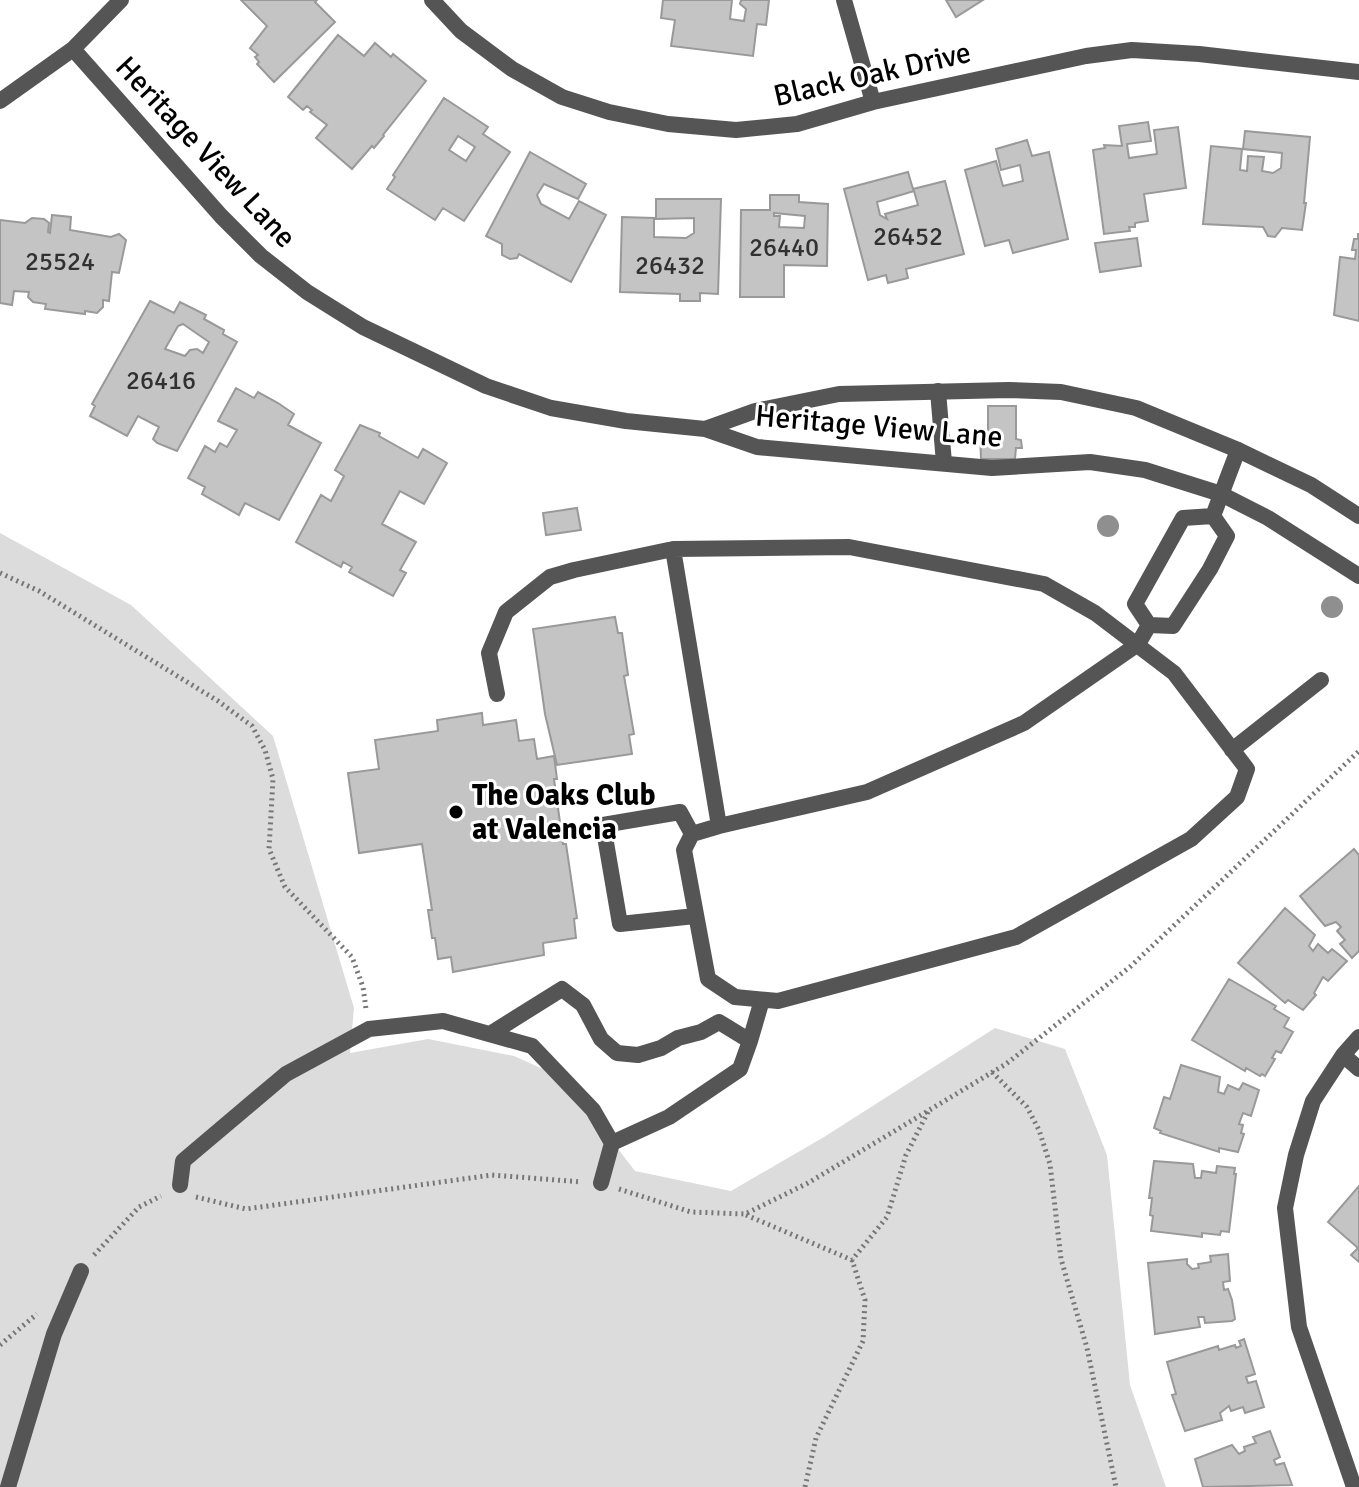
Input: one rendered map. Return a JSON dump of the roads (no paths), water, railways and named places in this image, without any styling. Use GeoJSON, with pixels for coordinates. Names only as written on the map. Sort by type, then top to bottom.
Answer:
{"type":"FeatureCollection","features":[{"type":"Feature","properties":{"kind":"street"},"geometry":{"type":"LineString","coordinates":[[0,101],[73,49],[121,0]]}},
{"type":"Feature","properties":{"kind":"street","name":"Black Oak Drive"},"geometry":{"type":"LineString","coordinates":[[432,0],[461,31],[512,69],[562,97],[609,112],[668,124],[736,130],[797,124],[873,102],[1086,56],[1132,50],[1199,54],[1359,72]]}},
{"type":"Feature","properties":{"kind":"street"},"geometry":{"type":"LineString","coordinates":[[844,0],[873,102]]}},
{"type":"Feature","properties":{"kind":"street","name":"Heritage View Lane"},"geometry":{"type":"LineString","coordinates":[[73,49],[221,216],[261,256],[307,292],[363,327],[486,386],[551,408],[626,421],[705,429],[757,447],[992,468],[1090,462],[1117,464],[1221,494],[1268,518],[1359,576]]}},
{"type":"Feature","properties":{"kind":"street"},"geometry":{"type":"LineString","coordinates":[[938,391],[944,463]]}},
{"type":"Feature","properties":{"kind":"street","name":"Heritage View Lane"},"geometry":{"type":"LineString","coordinates":[[705,429],[755,411],[839,394],[1061,392],[1136,408],[1238,450],[1311,485],[1359,516]]}},
{"type":"Feature","properties":{"kind":"street"},"geometry":{"type":"LineString","coordinates":[[1213,516],[1238,450]]}},
{"type":"Feature","properties":{"kind":"street"},"geometry":{"type":"LineString","coordinates":[[1149,625],[1173,626],[1210,569],[1227,536],[1213,516]]}},
{"type":"Feature","properties":{"kind":"street"},"geometry":{"type":"LineString","coordinates":[[1149,625],[1135,604],[1183,518],[1213,516]]}},
{"type":"Feature","properties":{"kind":"street"},"geometry":{"type":"LineString","coordinates":[[497,694],[489,653],[506,612],[550,577],[673,549],[849,547],[1044,584],[1095,613],[1138,644],[1174,673],[1247,769],[1237,797],[1191,839],[1016,937],[778,1001],[735,997],[708,979],[684,850],[692,834],[867,792],[1024,723],[1138,644],[1149,625]]}},
{"type":"Feature","properties":{"kind":"street"},"geometry":{"type":"LineString","coordinates":[[673,549],[719,826]]}},
{"type":"Feature","properties":{"kind":"street"},"geometry":{"type":"LineString","coordinates":[[1232,750],[1321,680]]}},
{"type":"Feature","properties":{"kind":"street"},"geometry":{"type":"LineString","coordinates":[[692,834],[680,812],[603,825],[620,924],[695,916]]}},
{"type":"Feature","properties":{"kind":"street"},"geometry":{"type":"LineString","coordinates":[[490,1034],[562,989],[583,1005],[601,1039],[617,1053],[638,1055],[701,1032],[719,1022],[750,1041]]}},
{"type":"Feature","properties":{"kind":"street"},"geometry":{"type":"LineString","coordinates":[[612,1143],[669,1117],[740,1069],[762,1000]]}},
{"type":"Feature","properties":{"kind":"street"},"geometry":{"type":"LineString","coordinates":[[180,1185],[183,1161],[286,1074],[369,1029],[443,1021],[532,1046],[593,1110],[612,1143],[601,1183]]}},
{"type":"Feature","properties":{"kind":"street"},"geometry":{"type":"LineString","coordinates":[[1354,1487],[1352,1456],[1299,1327],[1285,1208],[1296,1155],[1313,1101],[1343,1055],[1359,1037]]}},
{"type":"Feature","properties":{"kind":"street"},"geometry":{"type":"LineString","coordinates":[[1343,1055],[1359,1069]]}},
{"type":"Feature","properties":{"kind":"street"},"geometry":{"type":"LineString","coordinates":[[8,1487],[54,1334],[81,1271]]}},
{"type":"Feature","properties":{"kind":"place","name":"The Oaks Club at Valencia"},"geometry":{"type":"Point","coordinates":[456,812]}}]}
